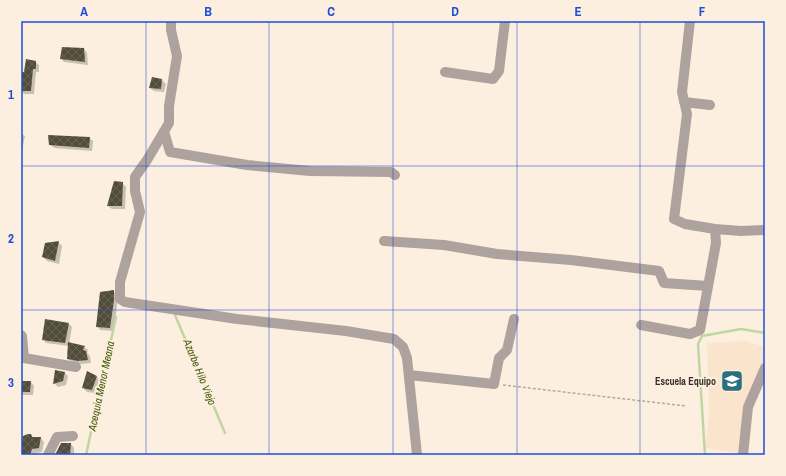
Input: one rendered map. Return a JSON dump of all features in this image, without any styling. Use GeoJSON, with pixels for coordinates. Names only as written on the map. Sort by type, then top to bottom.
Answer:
{"type":"FeatureCollection","features":[{"type":"Feature","properties":{"kind":"street"},"geometry":{"type":"LineString","coordinates":[[171,21],[171,30],[177,56],[169,106],[169,123],[135,177],[135,191],[140,212],[120,282],[120,299],[125,302],[222,317],[346,331],[394,339],[403,347],[407,358],[417,455]]}},
{"type":"Feature","properties":{"kind":"street"},"geometry":{"type":"LineString","coordinates":[[445,72],[493,79],[499,71],[505,21]]}},
{"type":"Feature","properties":{"kind":"street"},"geometry":{"type":"LineString","coordinates":[[690,21],[682,92],[687,114],[674,219],[684,224],[715,229],[741,231],[765,230]]}},
{"type":"Feature","properties":{"kind":"street"},"geometry":{"type":"LineString","coordinates":[[684,102],[710,105]]}},
{"type":"Feature","properties":{"kind":"street"},"geometry":{"type":"LineString","coordinates":[[164,131],[170,152],[247,165],[310,171],[391,172],[395,175]]}},
{"type":"Feature","properties":{"kind":"street"},"geometry":{"type":"LineString","coordinates":[[641,325],[690,334],[700,330],[716,243],[715,229]]}},
{"type":"Feature","properties":{"kind":"street"},"geometry":{"type":"LineString","coordinates":[[384,241],[444,245],[497,254],[571,260],[659,271],[664,283],[708,286]]}},
{"type":"Feature","properties":{"kind":"street"},"geometry":{"type":"LineString","coordinates":[[409,375],[494,384],[499,358],[507,350],[514,319]]}},
{"type":"Feature","properties":{"kind":"street"},"geometry":{"type":"LineString","coordinates":[[21,336],[24,358],[76,367]]}},
{"type":"Feature","properties":{"kind":"street"},"geometry":{"type":"LineString","coordinates":[[746,454],[748,408],[765,368]]}},
{"type":"Feature","properties":{"kind":"street"},"geometry":{"type":"LineString","coordinates":[[48,455],[57,437],[73,436]]}},
{"type":"Feature","properties":{"kind":"path"},"geometry":{"type":"LineString","coordinates":[[494,384],[686,406]]}},
{"type":"Feature","properties":{"kind":"shaded area","name":"Escuela Equipo"},"geometry":{"type":"Polygon","coordinates":[[[745,341],[765,347],[765,358],[744,405],[739,453],[705,448],[709,415],[707,343],[745,341]]]}},
{"type":"Feature","properties":{"kind":"building"},"geometry":{"type":"Polygon","coordinates":[[[62,47],[84,48],[85,62],[60,59],[62,47]]]}},
{"type":"Feature","properties":{"kind":"building"},"geometry":{"type":"Polygon","coordinates":[[[26,59],[36,61],[36,69],[33,69],[31,91],[21,91],[22,72],[24,72],[26,59]]]}},
{"type":"Feature","properties":{"kind":"building"},"geometry":{"type":"Polygon","coordinates":[[[152,77],[162,79],[161,89],[149,88],[152,77]]]}},
{"type":"Feature","properties":{"kind":"building"},"geometry":{"type":"Polygon","coordinates":[[[48,135],[90,137],[89,148],[49,145],[48,135]]]}},
{"type":"Feature","properties":{"kind":"building"},"geometry":{"type":"Polygon","coordinates":[[[114,181],[123,182],[122,206],[107,206],[114,181]]]}},
{"type":"Feature","properties":{"kind":"building"},"geometry":{"type":"Polygon","coordinates":[[[59,241],[55,261],[42,257],[45,243],[59,241]]]}},
{"type":"Feature","properties":{"kind":"building"},"geometry":{"type":"Polygon","coordinates":[[[114,290],[110,328],[96,327],[100,292],[114,290]]]}},
{"type":"Feature","properties":{"kind":"building"},"geometry":{"type":"Polygon","coordinates":[[[45,319],[69,323],[65,343],[42,340],[45,319]]]}},
{"type":"Feature","properties":{"kind":"building"},"geometry":{"type":"Polygon","coordinates":[[[68,342],[85,346],[83,350],[86,351],[88,360],[78,361],[67,359],[68,342]]]}},
{"type":"Feature","properties":{"kind":"building"},"geometry":{"type":"Polygon","coordinates":[[[55,370],[65,372],[63,381],[53,384],[55,370]]]}},
{"type":"Feature","properties":{"kind":"building"},"geometry":{"type":"Polygon","coordinates":[[[87,371],[97,376],[92,390],[82,388],[87,371]]]}},
{"type":"Feature","properties":{"kind":"building"},"geometry":{"type":"Polygon","coordinates":[[[21,381],[31,381],[30,392],[21,392],[21,381]]]}},
{"type":"Feature","properties":{"kind":"building"},"geometry":{"type":"Polygon","coordinates":[[[31,434],[32,437],[41,437],[39,448],[32,449],[30,455],[21,455],[23,436],[31,434]]]}},
{"type":"Feature","properties":{"kind":"building"},"geometry":{"type":"Polygon","coordinates":[[[61,443],[71,443],[70,455],[55,455],[61,443]]]}},
{"type":"Feature","properties":{"kind":"waterway","name":"Azarbe Hilo Viejo"},"geometry":{"type":"LineString","coordinates":[[176,312],[175,315],[225,433]]}},
{"type":"Feature","properties":{"kind":"waterway","name":"Acequia Menor Meana"},"geometry":{"type":"LineString","coordinates":[[86,455],[116,317]]}},
{"type":"Feature","properties":{"kind":"waterway"},"geometry":{"type":"LineString","coordinates":[[705,455],[698,344],[702,336],[741,329],[765,333]]}},
{"type":"Feature","properties":{"kind":"place","name":"Escuela Equipo"},"geometry":{"type":"Point","coordinates":[732,381]}}]}
